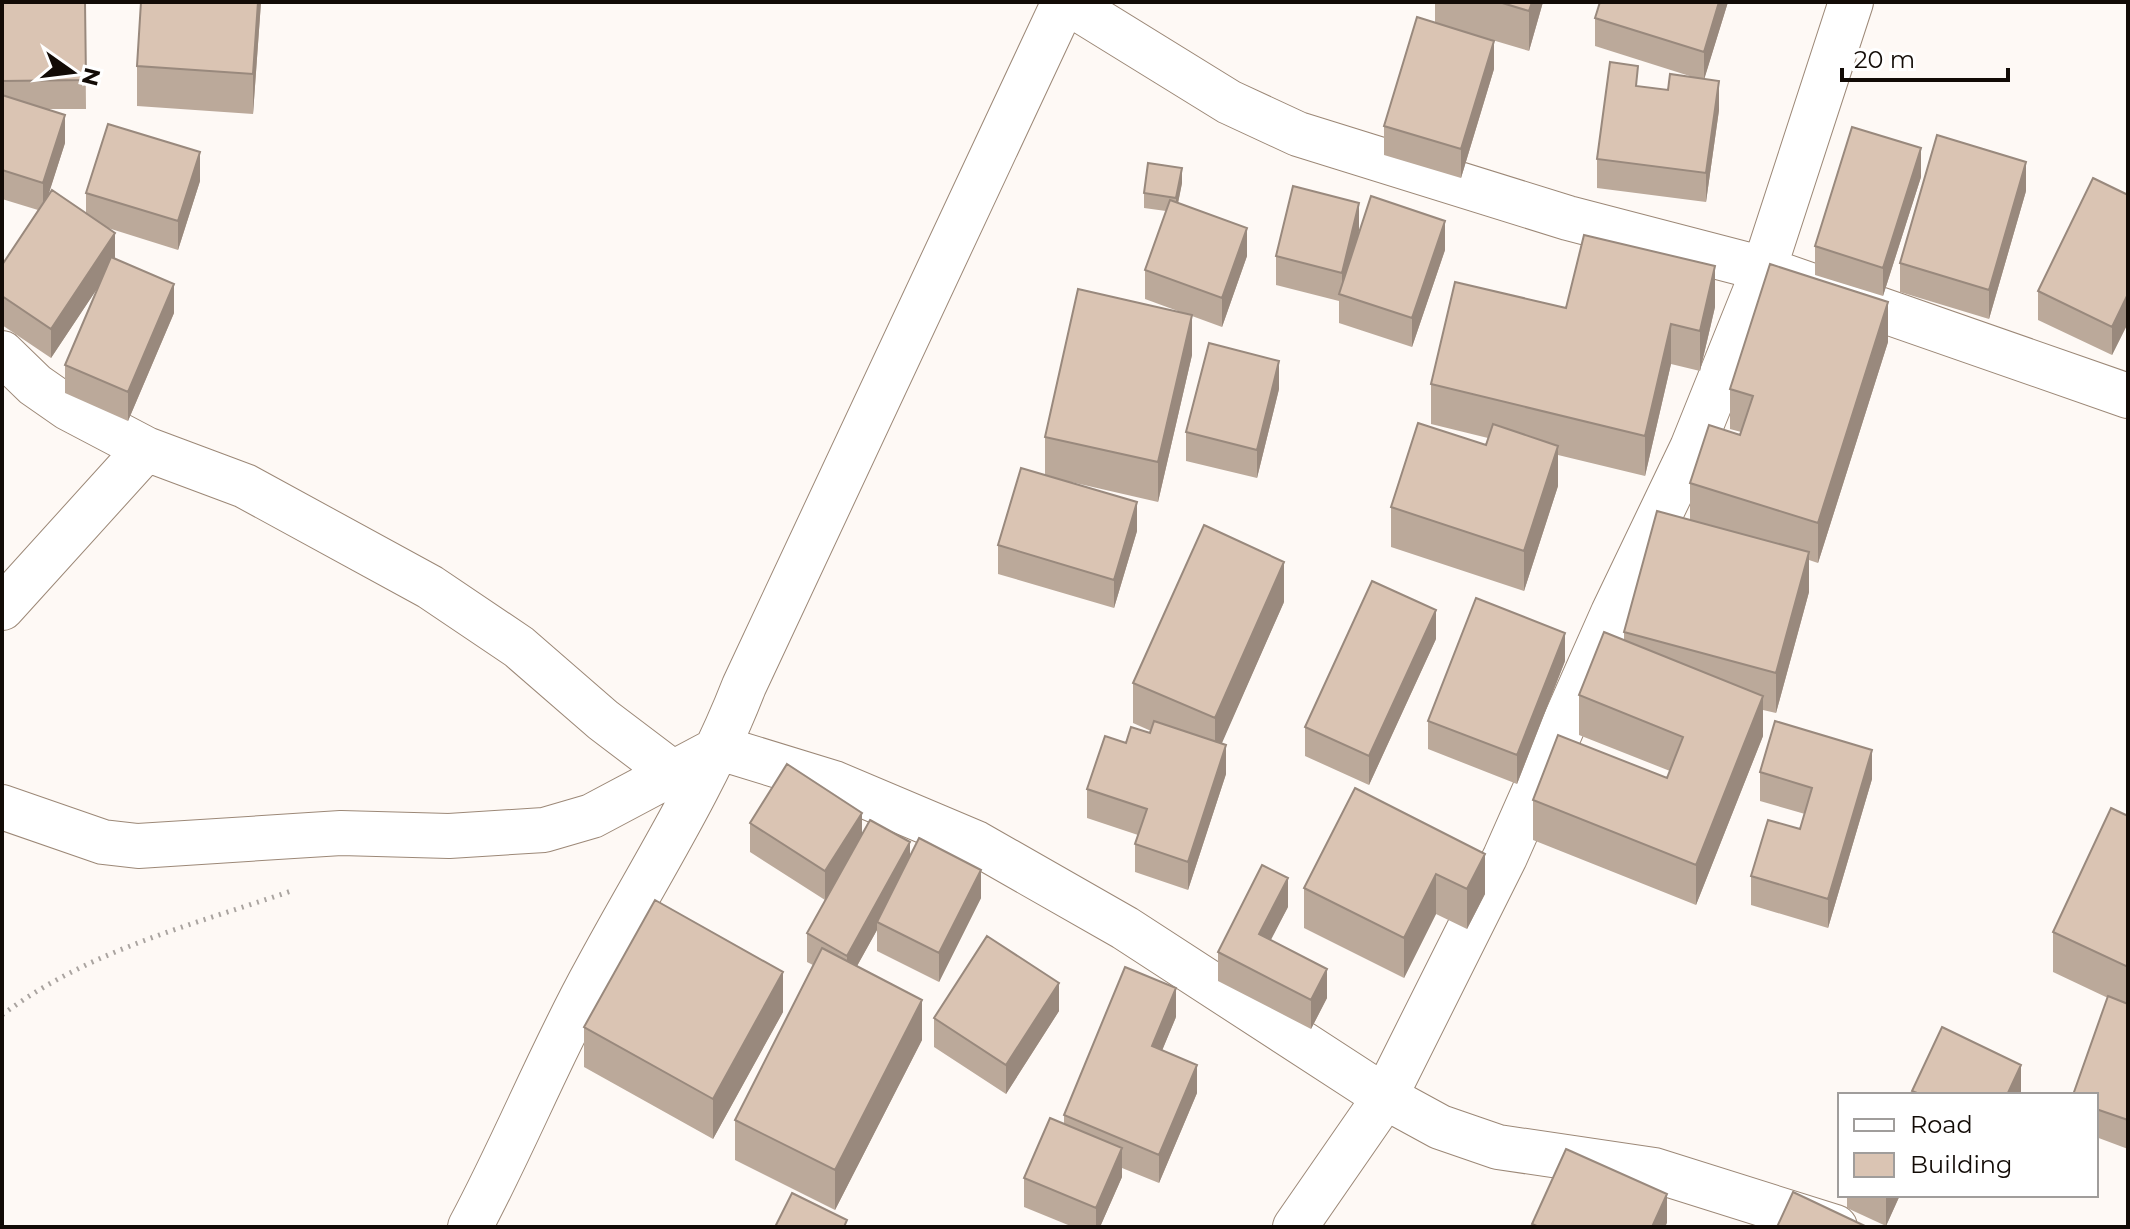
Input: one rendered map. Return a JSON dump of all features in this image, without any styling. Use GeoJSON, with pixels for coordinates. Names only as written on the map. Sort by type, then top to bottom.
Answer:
{"type":"FeatureCollection","features":[{"type":"Feature","properties":{"kind":"street"},"geometry":{"type":"LineString","coordinates":[[470,1227],[510,1152],[595,972],[720,748],[744,686],[1065,2],[1229,102],[1298,134],[1568,218],[1764,269],[2128,396]]}},
{"type":"Feature","properties":{"kind":"street"},"geometry":{"type":"LineString","coordinates":[[1295,1227],[1385,1097],[1505,857],[1613,613],[1692,448],[1764,269],[1851,2]]}},
{"type":"Feature","properties":{"kind":"street"},"geometry":{"type":"LineString","coordinates":[[2,353],[35,385],[68,408],[146,449],[245,486],[430,587],[519,647],[603,720],[673,773]]}},
{"type":"Feature","properties":{"kind":"street"},"geometry":{"type":"LineString","coordinates":[[2,608],[146,449]]}},
{"type":"Feature","properties":{"kind":"street"},"geometry":{"type":"LineString","coordinates":[[2,807],[103,842],[138,846],[341,833],[465,835],[544,830],[592,816],[720,748],[834,783],[976,843],[1125,928],[1385,1097],[1440,1127],[1498,1147],[1654,1170],[1835,1227]]}},
{"type":"Feature","properties":{"kind":"path"},"geometry":{"type":"LineString","coordinates":[[2,1015],[93,961],[148,938],[299,889]]}},
{"type":"Feature","properties":{"kind":"building"},"geometry":{"type":"Polygon","coordinates":[[[2,2],[85,2],[86,80],[2,81],[2,2]]]}},
{"type":"Feature","properties":{"kind":"building"},"geometry":{"type":"Polygon","coordinates":[[[141,2],[258,2],[253,74],[137,66],[141,2]]]}},
{"type":"Feature","properties":{"kind":"building"},"geometry":{"type":"Polygon","coordinates":[[[1499,2],[1532,2],[1529,11],[1499,2]]]}},
{"type":"Feature","properties":{"kind":"building"},"geometry":{"type":"Polygon","coordinates":[[[1600,2],[1719,2],[1704,52],[1595,18],[1600,2]]]}},
{"type":"Feature","properties":{"kind":"building"},"geometry":{"type":"Polygon","coordinates":[[[1417,17],[1494,41],[1461,149],[1384,126],[1417,17]]]}},
{"type":"Feature","properties":{"kind":"building"},"geometry":{"type":"Polygon","coordinates":[[[1610,62],[1638,66],[1636,86],[1668,90],[1670,74],[1719,81],[1706,173],[1597,159],[1610,62]]]}},
{"type":"Feature","properties":{"kind":"building"},"geometry":{"type":"Polygon","coordinates":[[[2,95],[65,115],[43,183],[2,170],[2,95]]]}},
{"type":"Feature","properties":{"kind":"building"},"geometry":{"type":"Polygon","coordinates":[[[108,124],[200,152],[178,221],[86,193],[108,124]]]}},
{"type":"Feature","properties":{"kind":"building"},"geometry":{"type":"Polygon","coordinates":[[[1852,127],[1921,148],[1883,268],[1815,246],[1852,127]]]}},
{"type":"Feature","properties":{"kind":"building"},"geometry":{"type":"Polygon","coordinates":[[[1937,135],[2026,162],[1989,290],[1900,263],[1937,135]]]}},
{"type":"Feature","properties":{"kind":"building"},"geometry":{"type":"Polygon","coordinates":[[[1148,163],[1182,168],[1176,198],[1144,193],[1148,163]]]}},
{"type":"Feature","properties":{"kind":"building"},"geometry":{"type":"Polygon","coordinates":[[[2093,178],[2128,195],[2128,294],[2112,327],[2038,291],[2093,178]]]}},
{"type":"Feature","properties":{"kind":"building"},"geometry":{"type":"Polygon","coordinates":[[[1293,186],[1359,203],[1342,273],[1276,256],[1293,186]]]}},
{"type":"Feature","properties":{"kind":"building"},"geometry":{"type":"Polygon","coordinates":[[[52,190],[115,233],[51,329],[2,296],[2,265],[52,190]]]}},
{"type":"Feature","properties":{"kind":"building"},"geometry":{"type":"Polygon","coordinates":[[[1371,196],[1445,221],[1412,318],[1339,294],[1371,196]]]}},
{"type":"Feature","properties":{"kind":"building"},"geometry":{"type":"Polygon","coordinates":[[[1170,200],[1247,228],[1222,298],[1145,270],[1170,200]]]}},
{"type":"Feature","properties":{"kind":"building"},"geometry":{"type":"Polygon","coordinates":[[[1584,235],[1715,266],[1700,331],[1671,324],[1645,436],[1431,384],[1455,282],[1566,308],[1584,235]]]}},
{"type":"Feature","properties":{"kind":"building"},"geometry":{"type":"Polygon","coordinates":[[[111,257],[174,284],[128,392],[65,365],[111,257]]]}},
{"type":"Feature","properties":{"kind":"building"},"geometry":{"type":"Polygon","coordinates":[[[1770,264],[1888,302],[1818,523],[1690,483],[1709,425],[1740,435],[1753,396],[1730,389],[1770,264]]]}},
{"type":"Feature","properties":{"kind":"building"},"geometry":{"type":"Polygon","coordinates":[[[1078,289],[1192,315],[1158,462],[1045,437],[1078,289]]]}},
{"type":"Feature","properties":{"kind":"building"},"geometry":{"type":"Polygon","coordinates":[[[1209,343],[1279,361],[1257,450],[1186,432],[1209,343]]]}},
{"type":"Feature","properties":{"kind":"building"},"geometry":{"type":"Polygon","coordinates":[[[1418,423],[1486,445],[1493,424],[1558,446],[1524,551],[1391,507],[1418,423]]]}},
{"type":"Feature","properties":{"kind":"building"},"geometry":{"type":"Polygon","coordinates":[[[1021,468],[1137,502],[1114,580],[998,545],[1021,468]]]}},
{"type":"Feature","properties":{"kind":"building"},"geometry":{"type":"Polygon","coordinates":[[[1657,511],[1809,552],[1776,673],[1624,632],[1657,511]]]}},
{"type":"Feature","properties":{"kind":"building"},"geometry":{"type":"Polygon","coordinates":[[[1204,525],[1284,562],[1215,718],[1133,683],[1204,525]]]}},
{"type":"Feature","properties":{"kind":"building"},"geometry":{"type":"Polygon","coordinates":[[[1372,581],[1436,610],[1369,756],[1305,727],[1372,581]]]}},
{"type":"Feature","properties":{"kind":"building"},"geometry":{"type":"Polygon","coordinates":[[[1476,598],[1565,633],[1517,755],[1428,721],[1476,598]]]}},
{"type":"Feature","properties":{"kind":"building"},"geometry":{"type":"Polygon","coordinates":[[[1604,632],[1763,696],[1696,865],[1533,800],[1558,735],[1667,778],[1683,737],[1579,695],[1604,632]]]}},
{"type":"Feature","properties":{"kind":"building"},"geometry":{"type":"Polygon","coordinates":[[[1154,721],[1226,745],[1188,862],[1135,844],[1147,809],[1087,789],[1105,736],[1126,743],[1131,727],[1150,733],[1154,721]]]}},
{"type":"Feature","properties":{"kind":"building"},"geometry":{"type":"Polygon","coordinates":[[[1775,721],[1872,750],[1828,899],[1751,876],[1768,820],[1800,829],[1812,788],[1760,772],[1775,721]]]}},
{"type":"Feature","properties":{"kind":"building"},"geometry":{"type":"Polygon","coordinates":[[[787,764],[862,813],[825,871],[750,823],[787,764]]]}},
{"type":"Feature","properties":{"kind":"building"},"geometry":{"type":"Polygon","coordinates":[[[1355,788],[1485,854],[1467,889],[1436,874],[1404,938],[1304,888],[1355,788]]]}},
{"type":"Feature","properties":{"kind":"building"},"geometry":{"type":"Polygon","coordinates":[[[2111,808],[2128,816],[2128,967],[2053,932],[2111,808]]]}},
{"type":"Feature","properties":{"kind":"building"},"geometry":{"type":"Polygon","coordinates":[[[870,820],[910,842],[847,956],[807,933],[870,820]]]}},
{"type":"Feature","properties":{"kind":"building"},"geometry":{"type":"Polygon","coordinates":[[[919,838],[981,870],[939,953],[877,922],[919,838]]]}},
{"type":"Feature","properties":{"kind":"building"},"geometry":{"type":"Polygon","coordinates":[[[1262,865],[1288,878],[1259,934],[1327,969],[1311,1000],[1218,952],[1262,865]]]}},
{"type":"Feature","properties":{"kind":"building"},"geometry":{"type":"Polygon","coordinates":[[[655,900],[783,972],[713,1099],[584,1027],[655,900]]]}},
{"type":"Feature","properties":{"kind":"building"},"geometry":{"type":"Polygon","coordinates":[[[987,936],[1059,983],[1006,1065],[934,1018],[987,936]]]}},
{"type":"Feature","properties":{"kind":"building"},"geometry":{"type":"Polygon","coordinates":[[[822,948],[922,1000],[835,1170],[735,1120],[822,948]]]}},
{"type":"Feature","properties":{"kind":"building"},"geometry":{"type":"Polygon","coordinates":[[[1125,967],[1176,988],[1152,1046],[1197,1065],[1159,1155],[1064,1115],[1125,967]]]}},
{"type":"Feature","properties":{"kind":"building"},"geometry":{"type":"Polygon","coordinates":[[[2108,996],[2128,1004],[2128,1120],[2098,1110],[2098,1093],[2074,1093],[2108,996]]]}},
{"type":"Feature","properties":{"kind":"building"},"geometry":{"type":"Polygon","coordinates":[[[1942,1027],[2021,1065],[2008,1093],[1912,1091],[1942,1027]]]}},
{"type":"Feature","properties":{"kind":"building"},"geometry":{"type":"Polygon","coordinates":[[[1050,1118],[1122,1148],[1096,1208],[1024,1178],[1050,1118]]]}},
{"type":"Feature","properties":{"kind":"building"},"geometry":{"type":"Polygon","coordinates":[[[1566,1149],[1667,1194],[1652,1227],[1539,1227],[1532,1224],[1566,1149]]]}},
{"type":"Feature","properties":{"kind":"building"},"geometry":{"type":"Polygon","coordinates":[[[1793,1192],[1867,1227],[1777,1227],[1793,1192]]]}},
{"type":"Feature","properties":{"kind":"building"},"geometry":{"type":"Polygon","coordinates":[[[792,1193],[847,1220],[844,1227],[775,1227],[792,1193]]]}}]}
